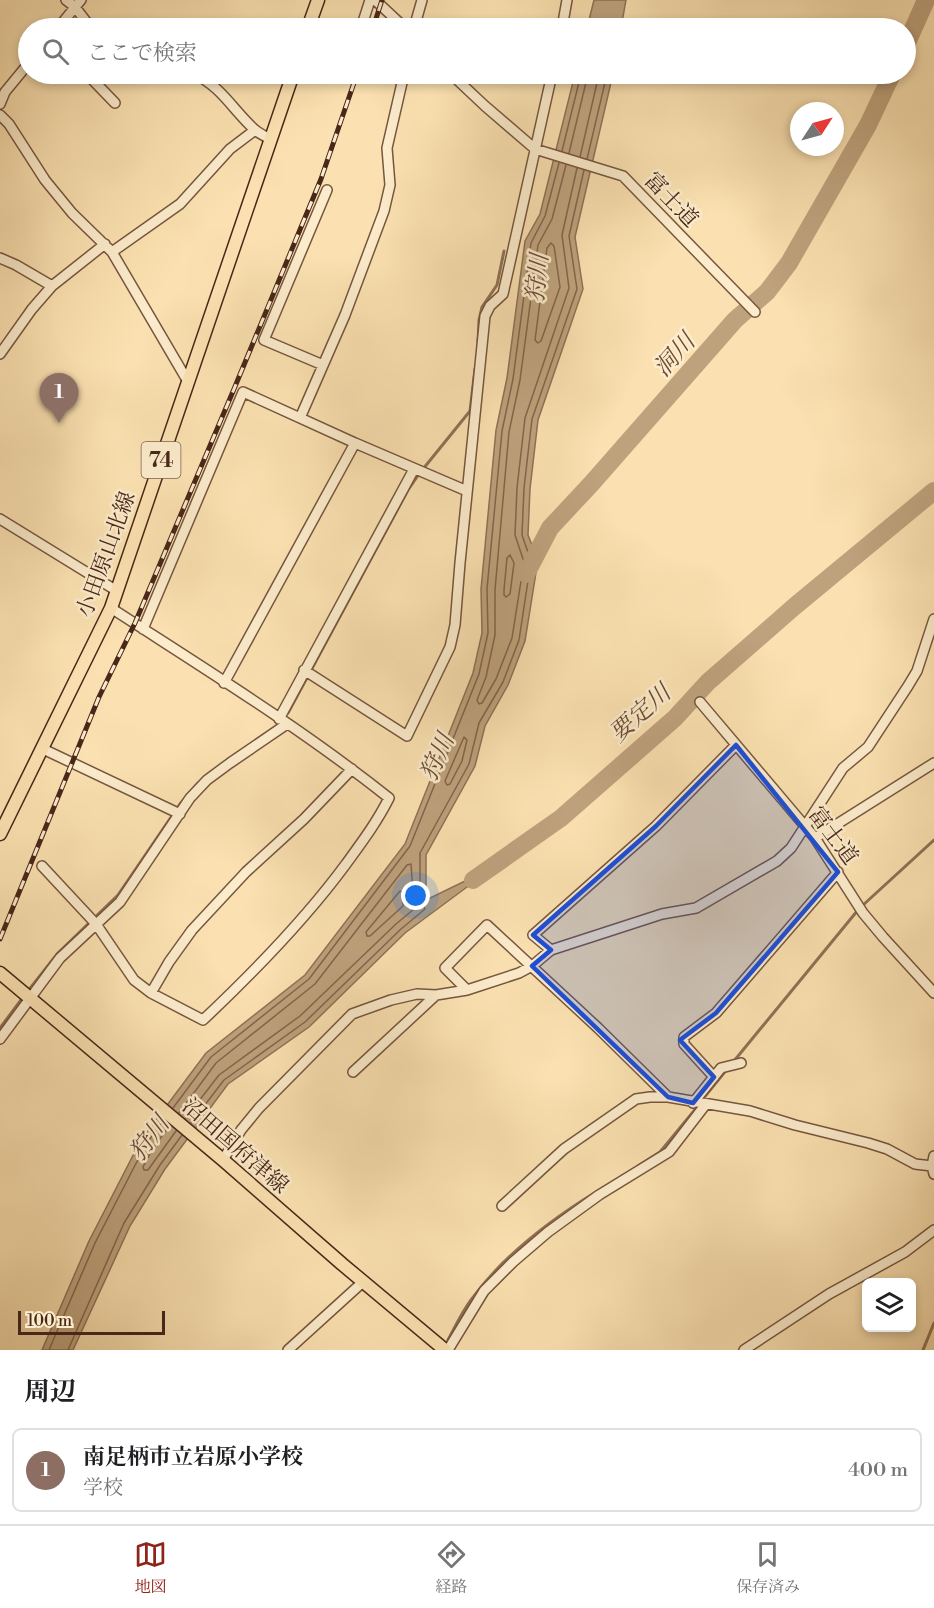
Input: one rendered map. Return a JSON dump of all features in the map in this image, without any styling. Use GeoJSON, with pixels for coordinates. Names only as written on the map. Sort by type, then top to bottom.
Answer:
{"type":"FeatureCollection","features":[{"type":"Feature","properties":{"kind":"main road"},"geometry":{"type":"LineString","coordinates":[[312,18],[318,0]]}},
{"type":"Feature","properties":{"kind":"main road","name":"小田原山北線"},"geometry":{"type":"LineString","coordinates":[[1,830],[111,608],[289,84]]}},
{"type":"Feature","properties":{"kind":"main road","name":"沼田国府津線"},"geometry":{"type":"LineString","coordinates":[[0,973],[447,1350]]}},
{"type":"Feature","properties":{"kind":"street"},"geometry":{"type":"LineString","coordinates":[[66,0],[78,4],[86,18]]}},
{"type":"Feature","properties":{"kind":"street"},"geometry":{"type":"LineString","coordinates":[[365,18],[373,0],[394,18]]}},
{"type":"Feature","properties":{"kind":"street"},"geometry":{"type":"LineString","coordinates":[[417,18],[422,0]]}},
{"type":"Feature","properties":{"kind":"street"},"geometry":{"type":"LineString","coordinates":[[564,18],[567,0]]}},
{"type":"Feature","properties":{"kind":"street"},"geometry":{"type":"LineString","coordinates":[[66,18],[78,4]]}},
{"type":"Feature","properties":{"kind":"street"},"geometry":{"type":"LineString","coordinates":[[0,104],[5,92],[18,76]]}},
{"type":"Feature","properties":{"kind":"street"},"geometry":{"type":"LineString","coordinates":[[97,84],[115,103]]}},
{"type":"Feature","properties":{"kind":"street"},"geometry":{"type":"LineString","coordinates":[[210,84],[255,130],[270,139]]}},
{"type":"Feature","properties":{"kind":"street"},"geometry":{"type":"LineString","coordinates":[[300,418],[345,315],[389,194],[387,148],[402,84]]}},
{"type":"Feature","properties":{"kind":"street","name":"富士道"},"geometry":{"type":"LineString","coordinates":[[462,84],[536,149],[623,176],[755,312]]}},
{"type":"Feature","properties":{"kind":"street"},"geometry":{"type":"LineString","coordinates":[[304,670],[407,736],[450,647],[455,625],[485,316],[490,306],[503,294],[550,84]]}},
{"type":"Feature","properties":{"kind":"street"},"geometry":{"type":"LineString","coordinates":[[0,115],[9,124],[45,180],[72,213],[108,248],[187,380]]}},
{"type":"Feature","properties":{"kind":"street"},"geometry":{"type":"LineString","coordinates":[[0,354],[32,309],[52,286],[180,204],[230,149],[255,130]]}},
{"type":"Feature","properties":{"kind":"street"},"geometry":{"type":"LineString","coordinates":[[323,364],[264,340],[327,190]]}},
{"type":"Feature","properties":{"kind":"street"},"geometry":{"type":"LineString","coordinates":[[0,258],[52,286]]}},
{"type":"Feature","properties":{"kind":"street"},"geometry":{"type":"LineString","coordinates":[[143,628],[243,392],[467,491]]}},
{"type":"Feature","properties":{"kind":"street"},"geometry":{"type":"LineString","coordinates":[[224,683],[355,443]]}},
{"type":"Feature","properties":{"kind":"street"},"geometry":{"type":"LineString","coordinates":[[0,1040],[60,958],[120,902],[190,798],[207,780],[283,722],[304,670],[414,469]]}},
{"type":"Feature","properties":{"kind":"street"},"geometry":{"type":"LineString","coordinates":[[0,519],[117,591]]}},
{"type":"Feature","properties":{"kind":"street"},"geometry":{"type":"LineString","coordinates":[[42,866],[96,924],[134,980],[150,993],[203,1020],[286,939],[332,884],[377,823],[388,798],[352,769],[111,608]]}},
{"type":"Feature","properties":{"kind":"street"},"geometry":{"type":"LineString","coordinates":[[223,1160],[241,1130],[259,1108],[352,1014],[391,1000],[417,994],[436,995],[467,990],[519,974],[551,950],[662,914],[696,908],[777,861],[791,848],[843,768],[868,747],[908,686],[917,671],[934,619]]}},
{"type":"Feature","properties":{"kind":"street","name":"富士道"},"geometry":{"type":"LineString","coordinates":[[700,702],[815,838],[863,913],[934,993]]}},
{"type":"Feature","properties":{"kind":"street"},"geometry":{"type":"LineString","coordinates":[[551,950],[533,935],[664,819],[736,745]]}},
{"type":"Feature","properties":{"kind":"street"},"geometry":{"type":"LineString","coordinates":[[43,749],[180,814]]}},
{"type":"Feature","properties":{"kind":"street"},"geometry":{"type":"LineString","coordinates":[[815,838],[934,763]]}},
{"type":"Feature","properties":{"kind":"street"},"geometry":{"type":"LineString","coordinates":[[150,993],[192,930],[246,872],[304,819],[352,769]]}},
{"type":"Feature","properties":{"kind":"street"},"geometry":{"type":"LineString","coordinates":[[714,1077],[684,1044],[684,1037],[716,1013],[838,872]]}},
{"type":"Feature","properties":{"kind":"street"},"geometry":{"type":"LineString","coordinates":[[467,990],[445,968],[487,925],[668,1097]]}},
{"type":"Feature","properties":{"kind":"street"},"geometry":{"type":"LineString","coordinates":[[353,1072],[436,995]]}},
{"type":"Feature","properties":{"kind":"street"},"geometry":{"type":"LineString","coordinates":[[693,1103],[721,1068],[741,1063]]}},
{"type":"Feature","properties":{"kind":"street"},"geometry":{"type":"LineString","coordinates":[[501,1206],[564,1149],[636,1099],[650,1096],[750,1111],[887,1149],[915,1164],[934,1166]]}},
{"type":"Feature","properties":{"kind":"street"},"geometry":{"type":"LineString","coordinates":[[447,1350],[484,1291],[504,1270],[548,1232],[599,1195],[669,1152],[706,1104]]}},
{"type":"Feature","properties":{"kind":"street"},"geometry":{"type":"LineString","coordinates":[[744,1350],[829,1294],[904,1252],[934,1230]]}},
{"type":"Feature","properties":{"kind":"street"},"geometry":{"type":"LineString","coordinates":[[288,1350],[364,1281]]}},
{"type":"Feature","properties":{"kind":"highlighted area"},"geometry":{"type":"Polygon","coordinates":[[[736,745],[838,872],[716,1013],[680,1040],[714,1077],[693,1103],[668,1097],[532,966],[551,950],[533,935],[656,826],[736,745]]]}},
{"type":"Feature","properties":{"kind":"water"},"geometry":{"type":"Polygon","coordinates":[[[594,0],[626,0],[623,18],[590,18],[594,0]]]}},
{"type":"Feature","properties":{"kind":"water","name":"狩川"},"geometry":{"type":"Polygon","coordinates":[[[572,84],[611,84],[575,237],[583,289],[538,420],[530,489],[528,535],[538,560],[525,641],[508,685],[485,726],[475,766],[426,855],[426,900],[494,867],[405,933],[309,1027],[228,1084],[165,1169],[130,1226],[73,1350],[42,1350],[89,1241],[141,1140],[206,1053],[305,975],[405,844],[473,673],[482,633],[481,589],[496,430],[507,378],[525,241],[540,214],[572,84]]]}},
{"type":"Feature","properties":{"kind":"waterway","name":"洞川"},"geometry":{"type":"LineString","coordinates":[[916,22],[926,0]]}},
{"type":"Feature","properties":{"kind":"waterway","name":"洞川"},"geometry":{"type":"LineString","coordinates":[[526,574],[550,528],[735,320],[767,292],[789,263],[868,125],[887,84]]}},
{"type":"Feature","properties":{"kind":"waterway"},"geometry":{"type":"LineString","coordinates":[[478,342],[482,307],[497,285],[504,251]]}},
{"type":"Feature","properties":{"kind":"waterway"},"geometry":{"type":"LineString","coordinates":[[423,469],[470,411],[475,369]]}},
{"type":"Feature","properties":{"kind":"waterway"},"geometry":{"type":"LineString","coordinates":[[288,713],[408,490],[419,474]]}},
{"type":"Feature","properties":{"kind":"waterway","name":"要定川"},"geometry":{"type":"LineString","coordinates":[[473,880],[561,818],[675,718],[708,682],[795,606],[934,491]]}},
{"type":"Feature","properties":{"kind":"waterway"},"geometry":{"type":"LineString","coordinates":[[28,991],[58,953],[118,895],[180,804],[198,783]]}},
{"type":"Feature","properties":{"kind":"waterway"},"geometry":{"type":"LineString","coordinates":[[862,906],[934,840]]}},
{"type":"Feature","properties":{"kind":"waterway"},"geometry":{"type":"LineString","coordinates":[[734,1061],[858,910]]}},
{"type":"Feature","properties":{"kind":"waterway"},"geometry":{"type":"LineString","coordinates":[[0,1028],[24,996]]}},
{"type":"Feature","properties":{"kind":"waterway"},"geometry":{"type":"LineString","coordinates":[[702,1100],[728,1068]]}},
{"type":"Feature","properties":{"kind":"waterway"},"geometry":{"type":"LineString","coordinates":[[638,1166],[660,1152],[698,1106]]}},
{"type":"Feature","properties":{"kind":"waterway"},"geometry":{"type":"LineString","coordinates":[[448,1340],[468,1305],[497,1269],[545,1227],[596,1192]]}},
{"type":"Feature","properties":{"kind":"waterway"},"geometry":{"type":"LineString","coordinates":[[923,1350],[934,1323]]}},
{"type":"Feature","properties":{"kind":"railway"},"geometry":{"type":"LineString","coordinates":[[376,18],[382,0]]}},
{"type":"Feature","properties":{"kind":"railway"},"geometry":{"type":"LineString","coordinates":[[0,939],[99,697],[135,623],[321,179],[354,84]]}},
{"type":"Feature","properties":{"kind":"place","name":"南足柄市立岩原小学校"},"geometry":{"type":"Point","coordinates":[59,423]}}]}
